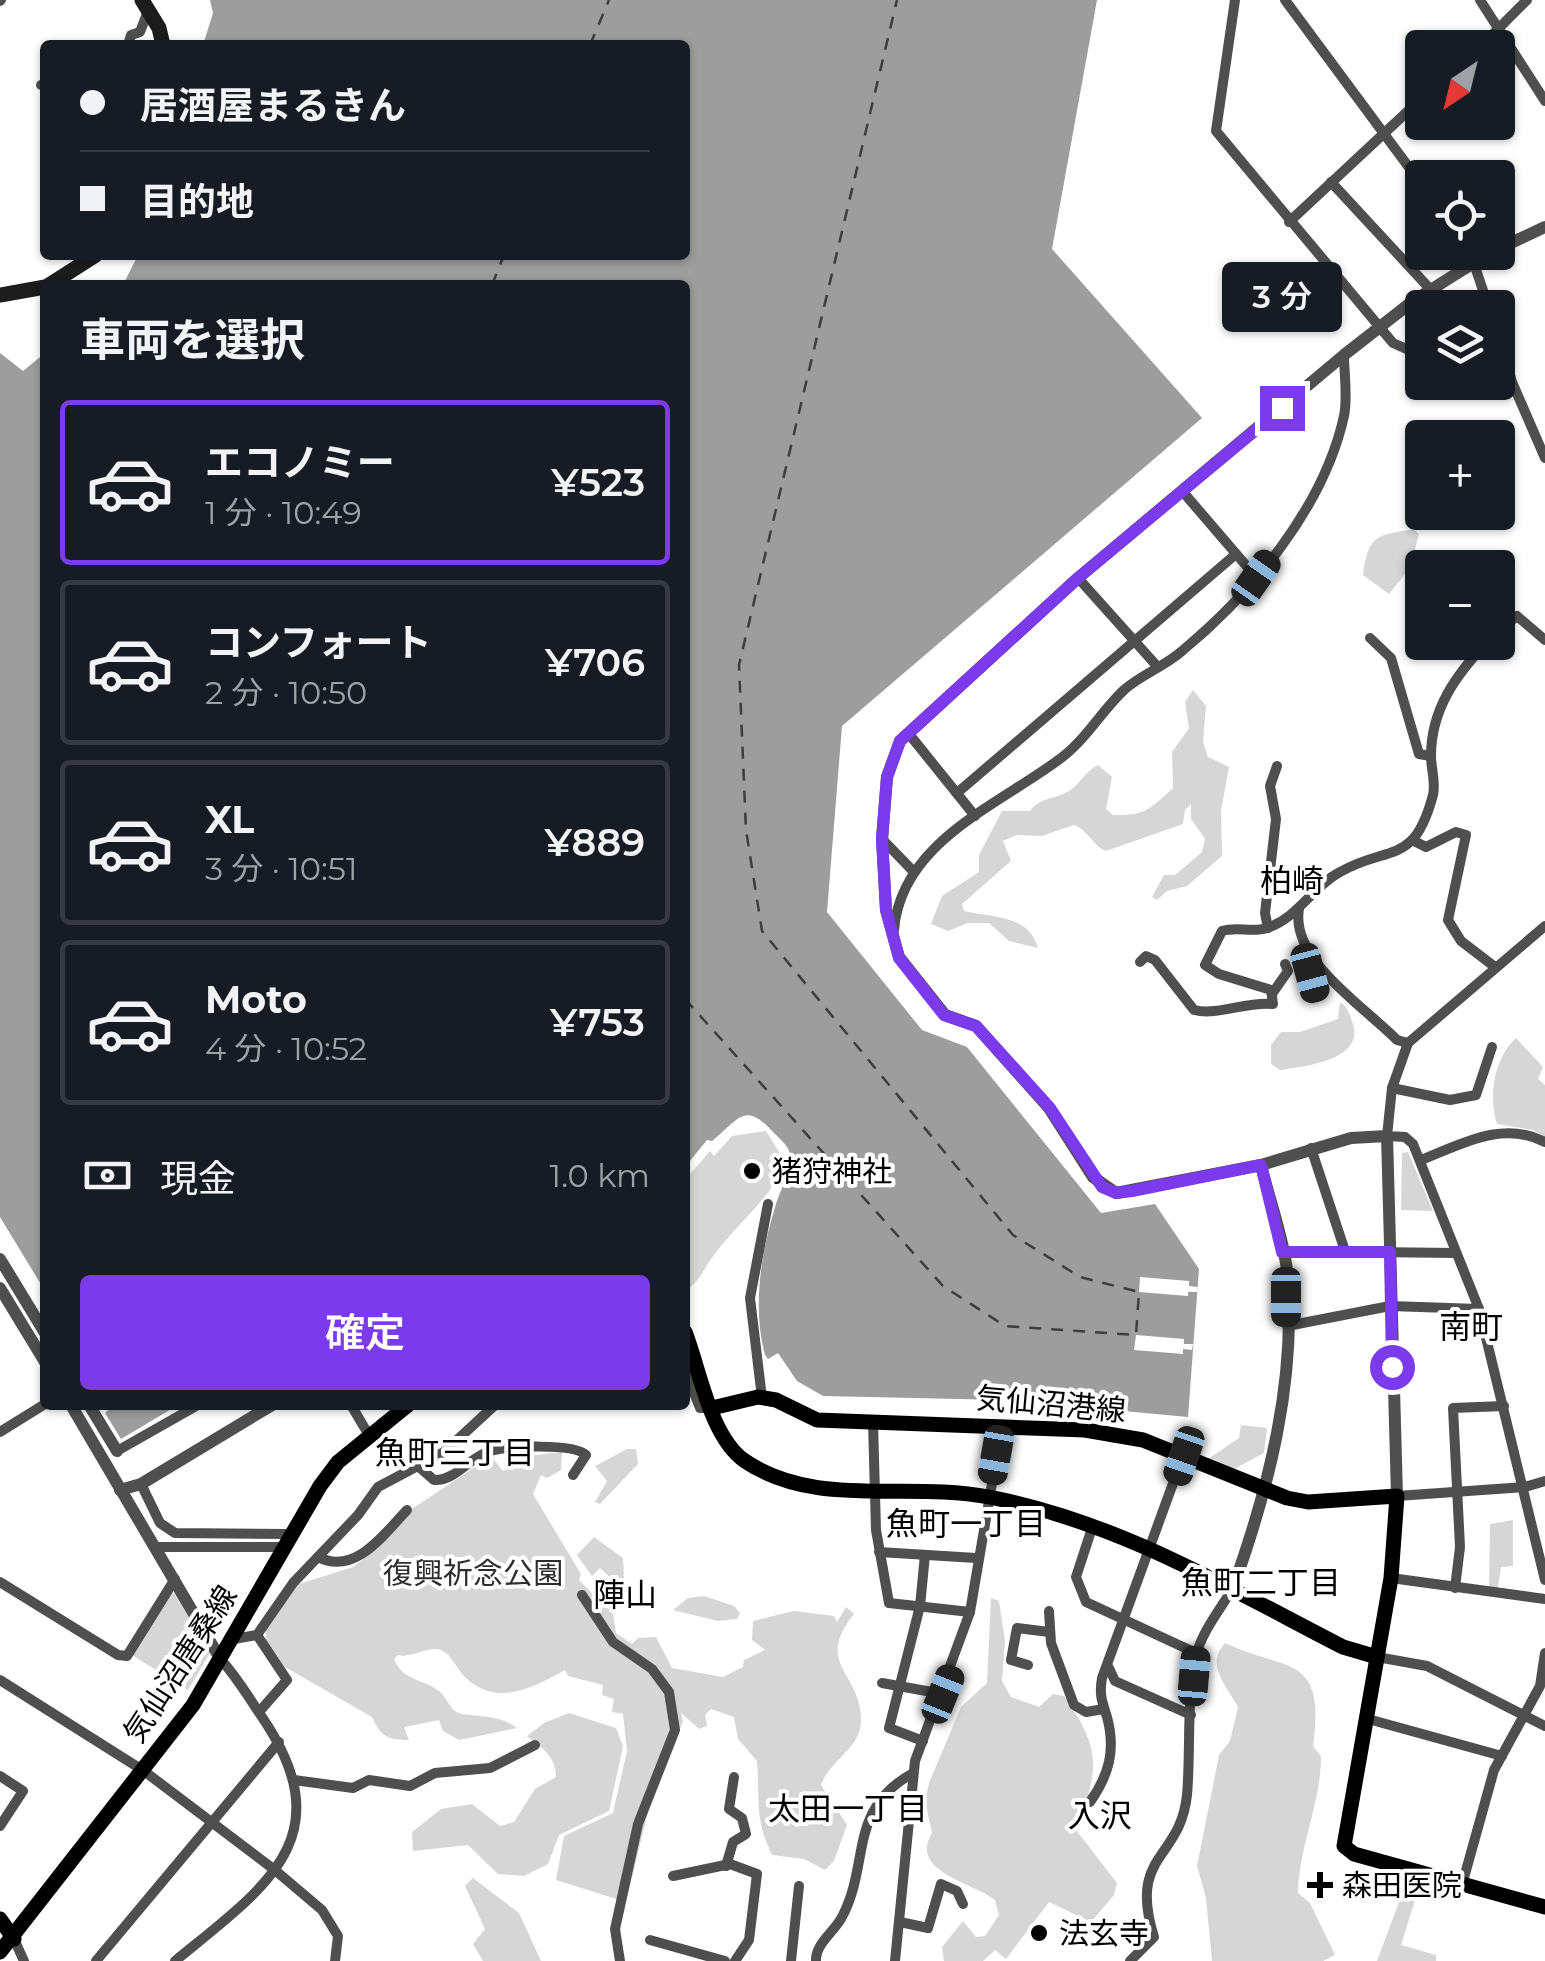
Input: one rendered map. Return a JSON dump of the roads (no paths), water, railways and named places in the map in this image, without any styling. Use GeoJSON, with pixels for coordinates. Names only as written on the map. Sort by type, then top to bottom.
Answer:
{"type":"FeatureCollection","features":[{"type":"Feature","properties":{"kind":"main road"},"geometry":{"type":"LineString","coordinates":[[145,5],[161,40]]}},
{"type":"Feature","properties":{"kind":"main road"},"geometry":{"type":"LineString","coordinates":[[56,280],[88,260]]}},
{"type":"Feature","properties":{"kind":"main road"},"geometry":{"type":"LineString","coordinates":[[0,295],[40,287]]}},
{"type":"Feature","properties":{"kind":"main road"},"geometry":{"type":"LineString","coordinates":[[690,1346],[712,1408],[732,1449],[780,1480],[815,1488],[989,1497],[1093,1525],[1152,1546],[1334,1642],[1377,1657]]}},
{"type":"Feature","properties":{"kind":"main road"},"geometry":{"type":"LineString","coordinates":[[712,1408],[735,1400],[762,1398]]}},
{"type":"Feature","properties":{"kind":"main road","name":"気仙沼港線"},"geometry":{"type":"LineString","coordinates":[[762,1398],[776,1400],[817,1420],[1002,1424],[1143,1440],[1266,1493],[1308,1502],[1398,1496]]}},
{"type":"Feature","properties":{"kind":"main road","name":"気仙沼唐桑線"},"geometry":{"type":"LineString","coordinates":[[0,1952],[144,1771],[221,1660],[286,1540],[338,1462],[402,1410]]}},
{"type":"Feature","properties":{"kind":"main road"},"geometry":{"type":"LineString","coordinates":[[1398,1496],[1391,1578],[1344,1846],[1354,1854],[1545,1908]]}},
{"type":"Feature","properties":{"kind":"main road"},"geometry":{"type":"LineString","coordinates":[[0,1919],[14,1939]]}},
{"type":"Feature","properties":{"kind":"street"},"geometry":{"type":"LineString","coordinates":[[1236,0],[1216,131],[1393,343],[1405,348]]}},
{"type":"Feature","properties":{"kind":"street"},"geometry":{"type":"LineString","coordinates":[[1284,0],[1405,160]]}},
{"type":"Feature","properties":{"kind":"street"},"geometry":{"type":"LineString","coordinates":[[1480,0],[1545,101]]}},
{"type":"Feature","properties":{"kind":"street"},"geometry":{"type":"LineString","coordinates":[[1500,28],[1527,0]]}},
{"type":"Feature","properties":{"kind":"street"},"geometry":{"type":"LineString","coordinates":[[130,40],[131,35],[140,32],[145,5]]}},
{"type":"Feature","properties":{"kind":"street"},"geometry":{"type":"LineString","coordinates":[[1290,222],[1405,113]]}},
{"type":"Feature","properties":{"kind":"street"},"geometry":{"type":"LineString","coordinates":[[1331,182],[1431,290],[1455,270]]}},
{"type":"Feature","properties":{"kind":"street"},"geometry":{"type":"LineString","coordinates":[[1515,240],[1545,227]]}},
{"type":"Feature","properties":{"kind":"street"},"geometry":{"type":"LineString","coordinates":[[1405,308],[1078,578],[900,741],[887,777],[882,839],[884,893],[899,958],[944,1015],[976,1026],[1050,1108],[1102,1187],[1116,1193],[1132,1191],[1261,1165],[1350,1138],[1405,1137],[1421,1160],[1479,1309],[1545,1580]]}},
{"type":"Feature","properties":{"kind":"street"},"geometry":{"type":"LineString","coordinates":[[893,941],[895,916],[914,872],[944,839],[1062,758],[1123,692],[1156,666],[1178,655],[1238,601],[1256,578],[1319,487],[1345,414],[1344,355]]}},
{"type":"Feature","properties":{"kind":"street"},"geometry":{"type":"LineString","coordinates":[[1515,389],[1545,458]]}},
{"type":"Feature","properties":{"kind":"street"},"geometry":{"type":"LineString","coordinates":[[1183,492],[1256,578]]}},
{"type":"Feature","properties":{"kind":"street"},"geometry":{"type":"LineString","coordinates":[[957,793],[1236,554]]}},
{"type":"Feature","properties":{"kind":"street"},"geometry":{"type":"LineString","coordinates":[[1078,578],[1156,666]]}},
{"type":"Feature","properties":{"kind":"street"},"geometry":{"type":"LineString","coordinates":[[1515,618],[1545,640]]}},
{"type":"Feature","properties":{"kind":"street"},"geometry":{"type":"LineString","coordinates":[[1370,638],[1391,658],[1419,754],[1430,756]]}},
{"type":"Feature","properties":{"kind":"street"},"geometry":{"type":"LineString","coordinates":[[1272,994],[1265,987],[1218,974],[1205,965],[1222,931],[1268,928],[1299,909],[1338,872],[1390,856],[1412,840],[1423,826],[1434,790],[1430,756],[1434,726],[1453,679],[1470,660]]}},
{"type":"Feature","properties":{"kind":"street"},"geometry":{"type":"LineString","coordinates":[[908,734],[975,816]]}},
{"type":"Feature","properties":{"kind":"street"},"geometry":{"type":"LineString","coordinates":[[1268,928],[1265,913],[1276,819],[1270,786],[1277,766]]}},
{"type":"Feature","properties":{"kind":"street"},"geometry":{"type":"LineString","coordinates":[[1412,840],[1426,847],[1456,832],[1466,836],[1448,920],[1462,941],[1495,967]]}},
{"type":"Feature","properties":{"kind":"street"},"geometry":{"type":"LineString","coordinates":[[882,839],[914,872]]}},
{"type":"Feature","properties":{"kind":"street"},"geometry":{"type":"LineString","coordinates":[[1299,909],[1297,924],[1316,997]]}},
{"type":"Feature","properties":{"kind":"street"},"geometry":{"type":"LineString","coordinates":[[1545,926],[1408,1043],[1392,1088],[1387,1136],[1398,1496],[1525,1487],[1545,1480]]}},
{"type":"Feature","properties":{"kind":"street"},"geometry":{"type":"LineString","coordinates":[[1304,943],[1322,968],[1397,1040],[1408,1043]]}},
{"type":"Feature","properties":{"kind":"street"},"geometry":{"type":"LineString","coordinates":[[1140,962],[1146,956],[1155,960],[1181,998],[1204,1013],[1243,1003],[1272,1004],[1272,994],[1288,972],[1285,964]]}},
{"type":"Feature","properties":{"kind":"street"},"geometry":{"type":"LineString","coordinates":[[1392,1088],[1450,1100],[1476,1095],[1492,1046]]}},
{"type":"Feature","properties":{"kind":"street"},"geometry":{"type":"LineString","coordinates":[[1421,1160],[1484,1135],[1511,1132],[1545,1142]]}},
{"type":"Feature","properties":{"kind":"street"},"geometry":{"type":"LineString","coordinates":[[1310,1148],[1344,1252]]}},
{"type":"Feature","properties":{"kind":"street"},"geometry":{"type":"LineString","coordinates":[[1130,1961],[1154,1937],[1144,1904],[1155,1858],[1175,1839],[1187,1796],[1196,1653],[1233,1588],[1266,1493],[1278,1430],[1286,1326],[1282,1252],[1261,1165]]}},
{"type":"Feature","properties":{"kind":"street"},"geometry":{"type":"LineString","coordinates":[[762,1398],[750,1298],[768,1204]]}},
{"type":"Feature","properties":{"kind":"street"},"geometry":{"type":"LineString","coordinates":[[1282,1252],[1456,1252]]}},
{"type":"Feature","properties":{"kind":"street"},"geometry":{"type":"LineString","coordinates":[[0,1259],[40,1325]]}},
{"type":"Feature","properties":{"kind":"street"},"geometry":{"type":"LineString","coordinates":[[0,1288],[40,1354]]}},
{"type":"Feature","properties":{"kind":"street"},"geometry":{"type":"LineString","coordinates":[[1286,1326],[1390,1306],[1479,1309]]}},
{"type":"Feature","properties":{"kind":"street"},"geometry":{"type":"LineString","coordinates":[[690,1383],[700,1408],[712,1408]]}},
{"type":"Feature","properties":{"kind":"street"},"geometry":{"type":"LineString","coordinates":[[1455,1588],[1460,1547],[1454,1492],[1453,1408],[1504,1406]]}},
{"type":"Feature","properties":{"kind":"street"},"geometry":{"type":"LineString","coordinates":[[0,1432],[40,1407]]}},
{"type":"Feature","properties":{"kind":"street"},"geometry":{"type":"LineString","coordinates":[[73,1410],[221,1660],[279,1742],[298,1796],[295,1830],[276,1871],[175,1961]]}},
{"type":"Feature","properties":{"kind":"street"},"geometry":{"type":"LineString","coordinates":[[92,1410],[117,1451],[189,1410]]}},
{"type":"Feature","properties":{"kind":"street"},"geometry":{"type":"LineString","coordinates":[[120,1490],[141,1484],[264,1410]]}},
{"type":"Feature","properties":{"kind":"street"},"geometry":{"type":"LineString","coordinates":[[353,1410],[370,1436]]}},
{"type":"Feature","properties":{"kind":"street"},"geometry":{"type":"LineString","coordinates":[[234,1639],[256,1636],[292,1584],[378,1487],[453,1445],[490,1410]]}},
{"type":"Feature","properties":{"kind":"street"},"geometry":{"type":"LineString","coordinates":[[874,1422],[872,1489],[888,1603],[970,1612]]}},
{"type":"Feature","properties":{"kind":"street"},"geometry":{"type":"LineString","coordinates":[[895,1961],[913,1773],[970,1612],[976,1558],[1002,1424]]}},
{"type":"Feature","properties":{"kind":"street"},"geometry":{"type":"LineString","coordinates":[[419,1467],[434,1480],[445,1480],[493,1450],[572,1447],[586,1455],[574,1475]]}},
{"type":"Feature","properties":{"kind":"street"},"geometry":{"type":"LineString","coordinates":[[1090,1802],[1104,1781],[1112,1751],[1098,1696],[1184,1456]]}},
{"type":"Feature","properties":{"kind":"street"},"geometry":{"type":"LineString","coordinates":[[141,1484],[160,1523],[175,1534],[286,1540]]}},
{"type":"Feature","properties":{"kind":"street"},"geometry":{"type":"LineString","coordinates":[[318,1557],[330,1563],[354,1558],[407,1510]]}},
{"type":"Feature","properties":{"kind":"street"},"geometry":{"type":"LineString","coordinates":[[1093,1525],[1076,1577],[1086,1602],[1196,1653]]}},
{"type":"Feature","properties":{"kind":"street"},"geometry":{"type":"LineString","coordinates":[[155,1548],[286,1540]]}},
{"type":"Feature","properties":{"kind":"street"},"geometry":{"type":"LineString","coordinates":[[879,1552],[976,1558]]}},
{"type":"Feature","properties":{"kind":"street"},"geometry":{"type":"LineString","coordinates":[[923,1741],[889,1728],[920,1606],[925,1555]]}},
{"type":"Feature","properties":{"kind":"street"},"geometry":{"type":"LineString","coordinates":[[1391,1578],[1545,1599]]}},
{"type":"Feature","properties":{"kind":"street"},"geometry":{"type":"LineString","coordinates":[[0,1582],[118,1655],[128,1656],[175,1579]]}},
{"type":"Feature","properties":{"kind":"street"},"geometry":{"type":"LineString","coordinates":[[582,1595],[613,1642],[652,1669],[669,1692],[676,1730],[638,1824],[616,1929],[620,1961]]}},
{"type":"Feature","properties":{"kind":"street"},"geometry":{"type":"LineString","coordinates":[[1049,1611],[1049,1632],[1074,1705],[1086,1712],[1104,1709]]}},
{"type":"Feature","properties":{"kind":"street"},"geometry":{"type":"LineString","coordinates":[[1028,1664],[1011,1660],[1017,1628],[1049,1632]]}},
{"type":"Feature","properties":{"kind":"street"},"geometry":{"type":"LineString","coordinates":[[256,1636],[288,1680],[258,1712]]}},
{"type":"Feature","properties":{"kind":"street"},"geometry":{"type":"LineString","coordinates":[[1462,1885],[1502,1756],[1540,1686],[1545,1653]]}},
{"type":"Feature","properties":{"kind":"street"},"geometry":{"type":"LineString","coordinates":[[1377,1657],[1427,1666],[1525,1712],[1545,1726]]}},
{"type":"Feature","properties":{"kind":"street"},"geometry":{"type":"LineString","coordinates":[[1109,1668],[1115,1682],[1191,1715]]}},
{"type":"Feature","properties":{"kind":"street"},"geometry":{"type":"LineString","coordinates":[[0,1680],[144,1771],[276,1871],[322,1910],[338,1936],[335,1961]]}},
{"type":"Feature","properties":{"kind":"street"},"geometry":{"type":"LineString","coordinates":[[882,1683],[943,1694]]}},
{"type":"Feature","properties":{"kind":"street"},"geometry":{"type":"LineString","coordinates":[[1368,1718],[1502,1756]]}},
{"type":"Feature","properties":{"kind":"street"},"geometry":{"type":"LineString","coordinates":[[96,1961],[279,1742]]}},
{"type":"Feature","properties":{"kind":"street"},"geometry":{"type":"LineString","coordinates":[[294,1780],[353,1788],[370,1780],[410,1786],[436,1773],[490,1768],[535,1745]]}},
{"type":"Feature","properties":{"kind":"street"},"geometry":{"type":"LineString","coordinates":[[816,1961],[818,1948],[844,1914],[867,1822],[877,1804],[913,1773]]}},
{"type":"Feature","properties":{"kind":"street"},"geometry":{"type":"LineString","coordinates":[[0,1776],[23,1791],[0,1826]]}},
{"type":"Feature","properties":{"kind":"street"},"geometry":{"type":"LineString","coordinates":[[726,1866],[733,1842],[746,1834],[742,1818],[728,1809],[734,1777]]}},
{"type":"Feature","properties":{"kind":"street"},"geometry":{"type":"LineString","coordinates":[[673,1876],[726,1866],[758,1874],[748,1940],[736,1961]]}},
{"type":"Feature","properties":{"kind":"street"},"geometry":{"type":"LineString","coordinates":[[900,1922],[928,1928],[940,1884],[956,1892],[962,1904]]}},
{"type":"Feature","properties":{"kind":"street"},"geometry":{"type":"LineString","coordinates":[[790,1961],[799,1886]]}},
{"type":"Feature","properties":{"kind":"street"},"geometry":{"type":"LineString","coordinates":[[14,1939],[24,1961]]}},
{"type":"Feature","properties":{"kind":"street"},"geometry":{"type":"LineString","coordinates":[[650,1940],[725,1961]]}},
{"type":"Feature","properties":{"kind":"place","name":"猪狩神社"},"geometry":{"type":"Point","coordinates":[752,1171]}},
{"type":"Feature","properties":{"kind":"place","name":"森田医院"},"geometry":{"type":"Point","coordinates":[1320,1885]}},
{"type":"Feature","properties":{"kind":"place","name":"法玄寺"},"geometry":{"type":"Point","coordinates":[1039,1933]}},
{"type":"Feature","properties":{"kind":"district","name":"柏崎"},"geometry":{"type":"Point","coordinates":[1292,880]}},
{"type":"Feature","properties":{"kind":"district","name":"南町"},"geometry":{"type":"Point","coordinates":[1471,1326]}},
{"type":"Feature","properties":{"kind":"district","name":"魚町三丁目"},"geometry":{"type":"Point","coordinates":[455,1452]}},
{"type":"Feature","properties":{"kind":"district","name":"魚町一丁目"},"geometry":{"type":"Point","coordinates":[966,1523]}},
{"type":"Feature","properties":{"kind":"district","name":"魚町二丁目"},"geometry":{"type":"Point","coordinates":[1261,1582]}},
{"type":"Feature","properties":{"kind":"district","name":"陣山"},"geometry":{"type":"Point","coordinates":[625,1594]}},
{"type":"Feature","properties":{"kind":"district","name":"太田一丁目"},"geometry":{"type":"Point","coordinates":[848,1808]}},
{"type":"Feature","properties":{"kind":"district","name":"入沢"},"geometry":{"type":"Point","coordinates":[1100,1815]}},
{"type":"Feature","properties":{"kind":"park label","name":"復興祈念公園"},"geometry":{"type":"Point","coordinates":[473,1573]}}]}
